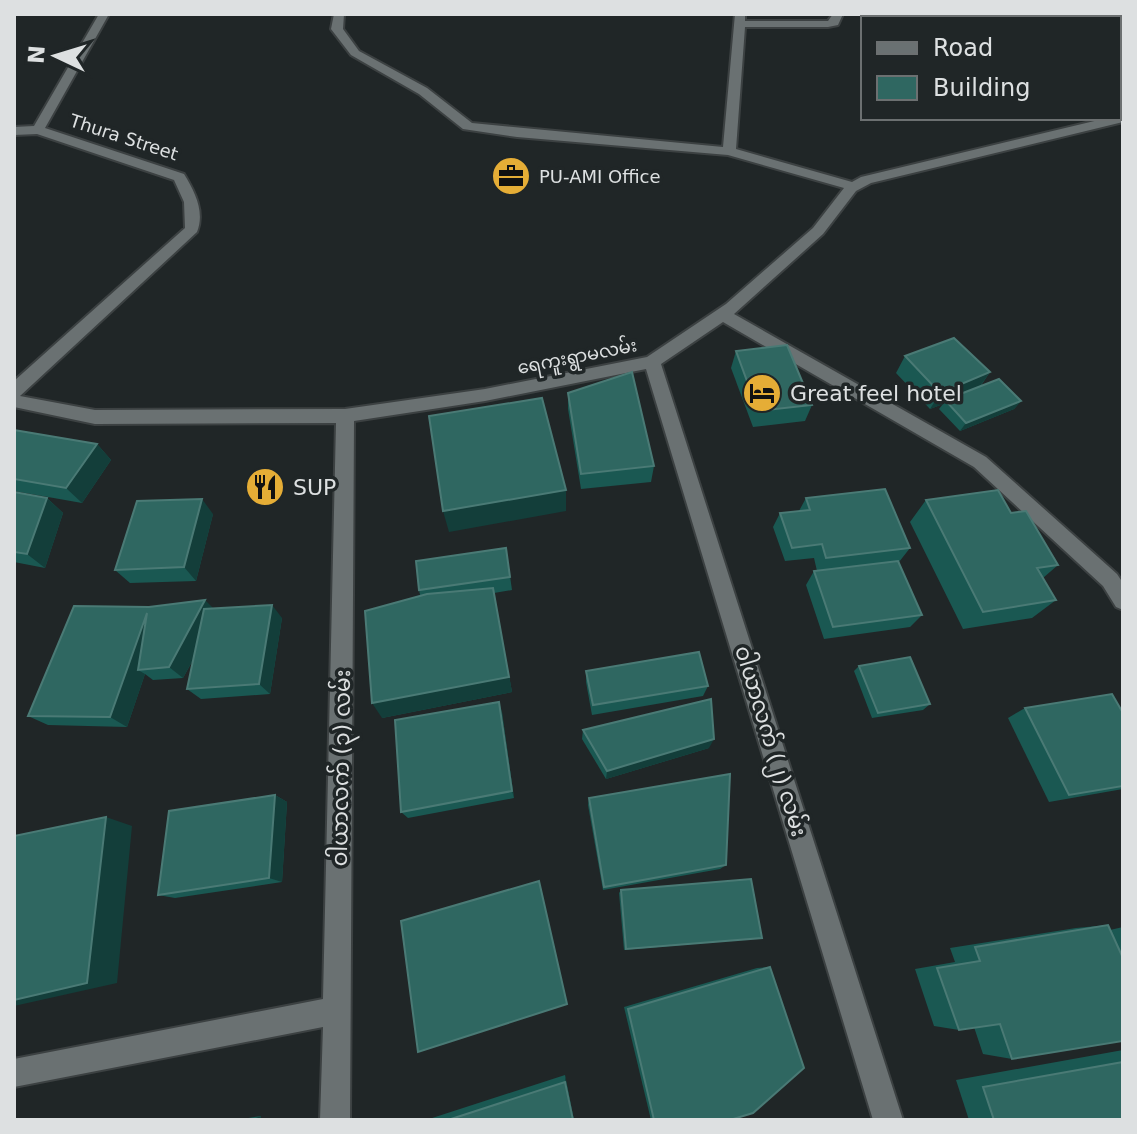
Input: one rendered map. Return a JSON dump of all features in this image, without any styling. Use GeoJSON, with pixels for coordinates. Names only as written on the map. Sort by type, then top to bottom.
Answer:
{"type":"FeatureCollection","features":[{"type":"Feature","properties":{"kind":"street","name":"Thura Street"},"geometry":{"type":"LineString","coordinates":[[14,391],[192,229],[194,212],[191,195],[179,177],[38,130],[104,14]]}},
{"type":"Feature","properties":{"kind":"street"},"geometry":{"type":"LineString","coordinates":[[339,14],[337,29],[355,53],[423,91],[468,126],[729,151],[855,187]]}},
{"type":"Feature","properties":{"kind":"street"},"geometry":{"type":"LineString","coordinates":[[729,151],[740,19],[828,24],[834,23],[838,14]]}},
{"type":"Feature","properties":{"kind":"street","name":"ရေကူးရွာမလမ်း"},"geometry":{"type":"LineString","coordinates":[[14,401],[95,417],[345,416],[485,395],[652,362],[723,315],[818,231],[855,187],[866,180],[1062,124],[1103,120]]}},
{"type":"Feature","properties":{"kind":"street"},"geometry":{"type":"LineString","coordinates":[[14,131],[38,130]]}},
{"type":"Feature","properties":{"kind":"street"},"geometry":{"type":"LineString","coordinates":[[723,315],[980,462],[1110,580],[1123,601]]}},
{"type":"Feature","properties":{"kind":"street","name":"ဝါယာလက် (၂) လမ်း"},"geometry":{"type":"LineString","coordinates":[[652,362],[888,1120]]}},
{"type":"Feature","properties":{"kind":"street","name":"ဝါယာလက် (၃) လမ်း"},"geometry":{"type":"LineString","coordinates":[[335,1120],[345,416]]}},
{"type":"Feature","properties":{"kind":"street"},"geometry":{"type":"LineString","coordinates":[[14,1073],[338,1010]]}},
{"type":"Feature","properties":{"kind":"building"},"geometry":{"type":"Polygon","coordinates":[[[954,338],[990,372],[940,393],[905,356],[954,338]]]}},
{"type":"Feature","properties":{"kind":"building"},"geometry":{"type":"Polygon","coordinates":[[[787,345],[812,405],[758,411],[736,351],[787,345]]]}},
{"type":"Feature","properties":{"kind":"building"},"geometry":{"type":"Polygon","coordinates":[[[632,372],[654,466],[581,474],[568,393],[632,372]]]}},
{"type":"Feature","properties":{"kind":"building"},"geometry":{"type":"Polygon","coordinates":[[[999,379],[1021,401],[966,423],[945,400],[999,379]]]}},
{"type":"Feature","properties":{"kind":"building"},"geometry":{"type":"Polygon","coordinates":[[[542,398],[566,490],[443,511],[429,416],[542,398]]]}},
{"type":"Feature","properties":{"kind":"building"},"geometry":{"type":"Polygon","coordinates":[[[14,430],[97,444],[66,488],[14,479],[14,430]]]}},
{"type":"Feature","properties":{"kind":"building"},"geometry":{"type":"Polygon","coordinates":[[[885,489],[910,548],[826,558],[822,544],[792,548],[780,513],[810,510],[806,498],[885,489]]]}},
{"type":"Feature","properties":{"kind":"building"},"geometry":{"type":"Polygon","coordinates":[[[998,490],[1011,513],[1026,511],[1058,565],[1037,568],[1056,600],[983,612],[926,500],[998,490]]]}},
{"type":"Feature","properties":{"kind":"building"},"geometry":{"type":"Polygon","coordinates":[[[14,492],[47,498],[27,554],[14,552],[14,492]]]}},
{"type":"Feature","properties":{"kind":"building"},"geometry":{"type":"Polygon","coordinates":[[[202,499],[184,567],[115,570],[137,501],[202,499]]]}},
{"type":"Feature","properties":{"kind":"building"},"geometry":{"type":"Polygon","coordinates":[[[506,548],[510,577],[419,590],[416,561],[506,548]]]}},
{"type":"Feature","properties":{"kind":"building"},"geometry":{"type":"Polygon","coordinates":[[[898,561],[922,615],[833,627],[814,571],[898,561]]]}},
{"type":"Feature","properties":{"kind":"building"},"geometry":{"type":"Polygon","coordinates":[[[493,588],[509,677],[372,703],[365,611],[427,594],[493,588]]]}},
{"type":"Feature","properties":{"kind":"building"},"geometry":{"type":"Polygon","coordinates":[[[205,600],[169,667],[138,670],[147,613],[110,717],[28,716],[74,606],[149,607],[205,600]]]}},
{"type":"Feature","properties":{"kind":"building"},"geometry":{"type":"Polygon","coordinates":[[[272,605],[259,684],[187,689],[204,609],[272,605]]]}},
{"type":"Feature","properties":{"kind":"building"},"geometry":{"type":"Polygon","coordinates":[[[699,652],[708,686],[593,705],[586,671],[699,652]]]}},
{"type":"Feature","properties":{"kind":"building"},"geometry":{"type":"Polygon","coordinates":[[[910,657],[930,704],[878,713],[859,666],[910,657]]]}},
{"type":"Feature","properties":{"kind":"building"},"geometry":{"type":"Polygon","coordinates":[[[1112,694],[1123,713],[1123,786],[1069,795],[1025,708],[1112,694]]]}},
{"type":"Feature","properties":{"kind":"building"},"geometry":{"type":"Polygon","coordinates":[[[711,699],[714,739],[607,771],[583,730],[711,699]]]}},
{"type":"Feature","properties":{"kind":"building"},"geometry":{"type":"Polygon","coordinates":[[[499,702],[512,791],[401,812],[395,720],[499,702]]]}},
{"type":"Feature","properties":{"kind":"building"},"geometry":{"type":"Polygon","coordinates":[[[730,774],[726,865],[604,887],[589,798],[730,774]]]}},
{"type":"Feature","properties":{"kind":"building"},"geometry":{"type":"Polygon","coordinates":[[[275,795],[269,878],[158,895],[169,811],[275,795]]]}},
{"type":"Feature","properties":{"kind":"building"},"geometry":{"type":"Polygon","coordinates":[[[106,817],[87,983],[14,1000],[14,836],[106,817]]]}},
{"type":"Feature","properties":{"kind":"building"},"geometry":{"type":"Polygon","coordinates":[[[751,879],[762,938],[626,949],[621,890],[751,879]]]}},
{"type":"Feature","properties":{"kind":"building"},"geometry":{"type":"Polygon","coordinates":[[[539,881],[567,1004],[418,1052],[401,921],[539,881]]]}},
{"type":"Feature","properties":{"kind":"building"},"geometry":{"type":"Polygon","coordinates":[[[1108,925],[1123,958],[1123,1041],[1012,1059],[1000,1024],[959,1030],[937,968],[980,961],[975,947],[1108,925]]]}},
{"type":"Feature","properties":{"kind":"building"},"geometry":{"type":"Polygon","coordinates":[[[770,967],[804,1068],[753,1113],[730,1120],[654,1120],[628,1009],[770,967]]]}},
{"type":"Feature","properties":{"kind":"building"},"geometry":{"type":"Polygon","coordinates":[[[1123,1062],[1123,1120],[994,1120],[983,1087],[1123,1062]]]}},
{"type":"Feature","properties":{"kind":"building"},"geometry":{"type":"Polygon","coordinates":[[[565,1082],[573,1120],[448,1120],[565,1082]]]}},
{"type":"Feature","properties":{"kind":"place","name":"PU-AMI Office"},"geometry":{"type":"Point","coordinates":[511,176]}},
{"type":"Feature","properties":{"kind":"place","name":"Great feel hotel"},"geometry":{"type":"Point","coordinates":[762,393]}},
{"type":"Feature","properties":{"kind":"place","name":"SUP"},"geometry":{"type":"Point","coordinates":[265,487]}}]}
